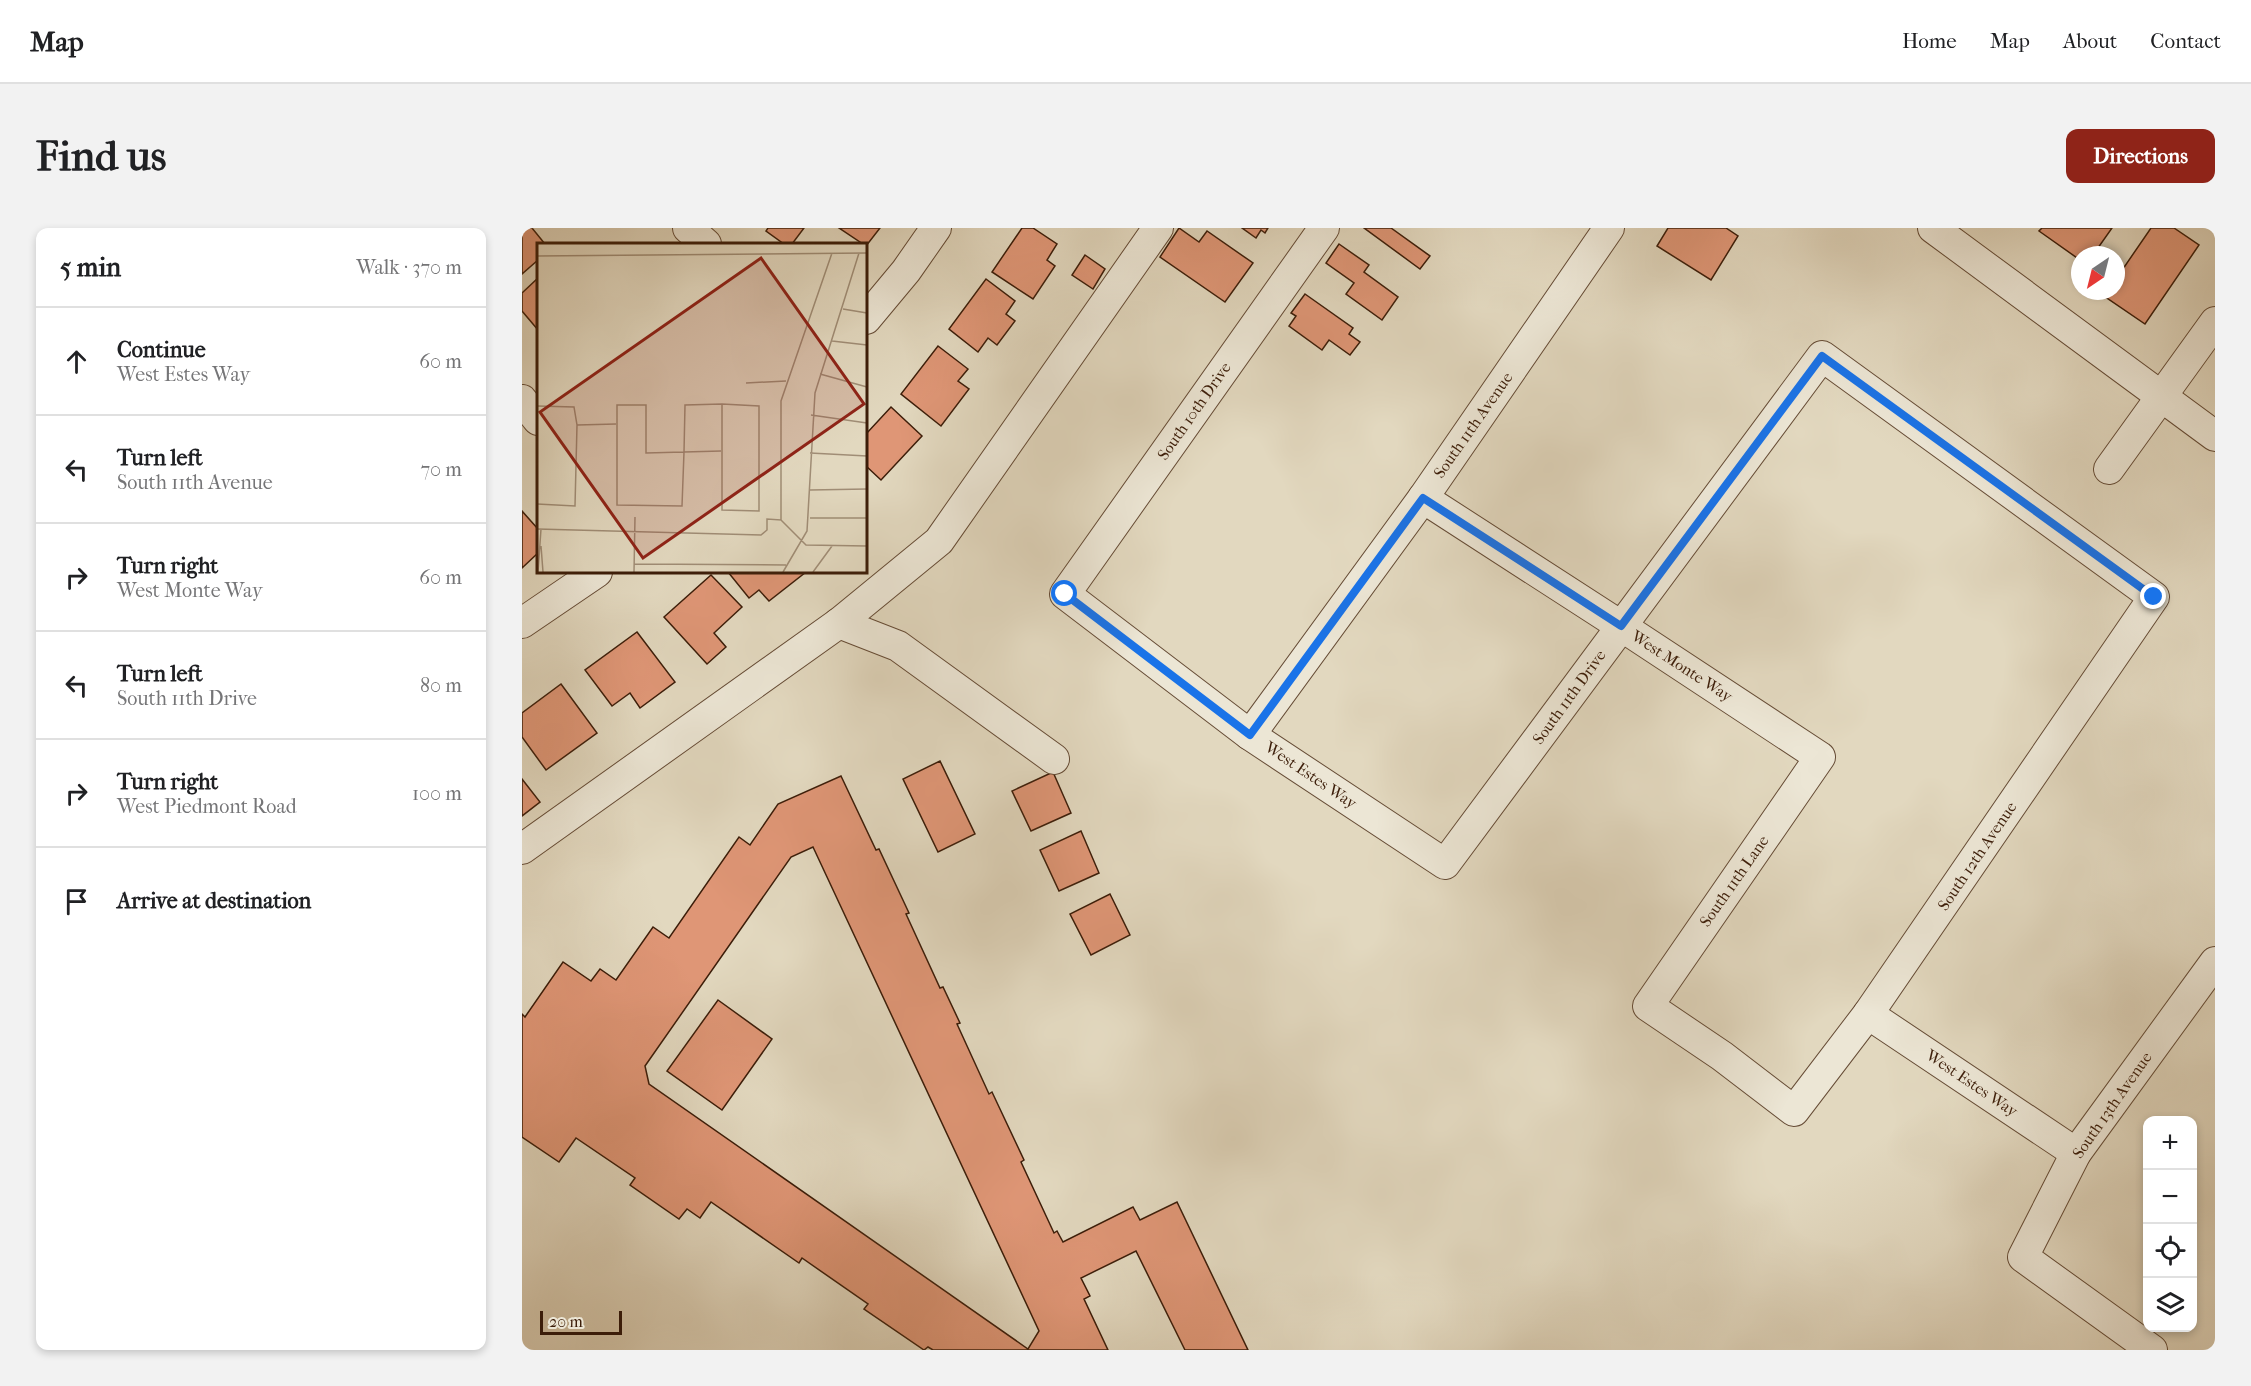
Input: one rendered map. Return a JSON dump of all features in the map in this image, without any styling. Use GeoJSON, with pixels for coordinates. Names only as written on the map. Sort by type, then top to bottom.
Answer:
{"type":"FeatureCollection","features":[{"type":"Feature","properties":{"kind":"street"},"geometry":{"type":"LineString","coordinates":[[688,228],[705,243]]}},
{"type":"Feature","properties":{"kind":"street"},"geometry":{"type":"LineString","coordinates":[[867,318],[906,271],[936,228]]}},
{"type":"Feature","properties":{"kind":"street"},"geometry":{"type":"LineString","coordinates":[[522,849],[839,623],[939,541],[1158,228]]}},
{"type":"Feature","properties":{"kind":"street","name":"South 10th Drive"},"geometry":{"type":"LineString","coordinates":[[1065,594],[1324,228]]}},
{"type":"Feature","properties":{"kind":"street","name":"South 11th Avenue"},"geometry":{"type":"LineString","coordinates":[[1250,735],[1423,498],[1609,228]]}},
{"type":"Feature","properties":{"kind":"street"},"geometry":{"type":"LineString","coordinates":[[1933,228],[2215,436]]}},
{"type":"Feature","properties":{"kind":"street"},"geometry":{"type":"LineString","coordinates":[[2109,469],[2215,322]]}},
{"type":"Feature","properties":{"kind":"street","name":"South 11th Drive"},"geometry":{"type":"LineString","coordinates":[[1445,864],[1822,356],[2154,597]]}},
{"type":"Feature","properties":{"kind":"street"},"geometry":{"type":"LineString","coordinates":[[522,400],[537,419]]}},
{"type":"Feature","properties":{"kind":"street","name":"West Monte Way"},"geometry":{"type":"LineString","coordinates":[[1423,498],[1820,757]]}},
{"type":"Feature","properties":{"kind":"street"},"geometry":{"type":"LineString","coordinates":[[522,623],[596,573]]}},
{"type":"Feature","properties":{"kind":"street","name":"West Estes Way"},"geometry":{"type":"LineString","coordinates":[[1065,594],[1250,735],[1445,864]]}},
{"type":"Feature","properties":{"kind":"street","name":"South 12th Avenue"},"geometry":{"type":"LineString","coordinates":[[1794,1111],[1868,1014],[2154,597]]}},
{"type":"Feature","properties":{"kind":"street"},"geometry":{"type":"LineString","coordinates":[[839,623],[898,646],[1054,759]]}},
{"type":"Feature","properties":{"kind":"street","name":"South 11th Lane"},"geometry":{"type":"LineString","coordinates":[[1794,1111],[1722,1056],[1648,1005],[1820,757]]}},
{"type":"Feature","properties":{"kind":"street","name":"South 13th Avenue"},"geometry":{"type":"LineString","coordinates":[[2152,1350],[2023,1257],[2076,1153],[2215,962]]}},
{"type":"Feature","properties":{"kind":"street","name":"West Estes Way"},"geometry":{"type":"LineString","coordinates":[[1868,1014],[2076,1153]]}},
{"type":"Feature","properties":{"kind":"building"},"geometry":{"type":"Polygon","coordinates":[[[522,228],[532,228],[544,243],[537,243],[537,261],[522,274],[522,228]]]}},
{"type":"Feature","properties":{"kind":"building"},"geometry":{"type":"Polygon","coordinates":[[[768,228],[804,228],[793,243],[783,243],[766,231],[768,228]]]}},
{"type":"Feature","properties":{"kind":"building"},"geometry":{"type":"Polygon","coordinates":[[[839,228],[880,228],[867,245],[839,228]]]}},
{"type":"Feature","properties":{"kind":"building"},"geometry":{"type":"Polygon","coordinates":[[[1022,228],[1033,228],[1057,244],[1047,260],[1055,266],[1033,299],[992,272],[1022,228]]]}},
{"type":"Feature","properties":{"kind":"building"},"geometry":{"type":"Polygon","coordinates":[[[1179,228],[1199,242],[1207,231],[1253,263],[1225,302],[1160,257],[1179,228]]]}},
{"type":"Feature","properties":{"kind":"building"},"geometry":{"type":"Polygon","coordinates":[[[1242,228],[1268,228],[1265,233],[1261,230],[1256,238],[1242,228]]]}},
{"type":"Feature","properties":{"kind":"building"},"geometry":{"type":"Polygon","coordinates":[[[1364,228],[1391,228],[1430,256],[1420,269],[1364,228]]]}},
{"type":"Feature","properties":{"kind":"building"},"geometry":{"type":"Polygon","coordinates":[[[1668,228],[1726,228],[1738,236],[1711,280],[1657,246],[1668,228]]]}},
{"type":"Feature","properties":{"kind":"building"},"geometry":{"type":"Polygon","coordinates":[[[2042,228],[2112,228],[2099,246],[2071,246],[2071,254],[2039,231],[2042,228]]]}},
{"type":"Feature","properties":{"kind":"building"},"geometry":{"type":"Polygon","coordinates":[[[2151,228],[2174,228],[2199,245],[2145,324],[2110,300],[2125,300],[2125,266],[2151,228]]]}},
{"type":"Feature","properties":{"kind":"building"},"geometry":{"type":"Polygon","coordinates":[[[1339,244],[1369,265],[1364,272],[1398,297],[1382,320],[1346,294],[1354,283],[1326,263],[1339,244]]]}},
{"type":"Feature","properties":{"kind":"building"},"geometry":{"type":"Polygon","coordinates":[[[1085,255],[1105,269],[1093,289],[1072,275],[1085,255]]]}},
{"type":"Feature","properties":{"kind":"building"},"geometry":{"type":"Polygon","coordinates":[[[537,279],[537,329],[522,311],[522,293],[537,279]]]}},
{"type":"Feature","properties":{"kind":"building"},"geometry":{"type":"Polygon","coordinates":[[[986,279],[1015,301],[1006,314],[1015,321],[997,345],[988,338],[978,352],[949,329],[986,279]]]}},
{"type":"Feature","properties":{"kind":"building"},"geometry":{"type":"Polygon","coordinates":[[[1305,294],[1353,328],[1349,334],[1360,342],[1350,355],[1329,340],[1322,350],[1289,326],[1296,316],[1291,313],[1305,294]]]}},
{"type":"Feature","properties":{"kind":"building"},"geometry":{"type":"Polygon","coordinates":[[[938,346],[968,369],[958,381],[969,389],[941,426],[901,394],[938,346]]]}},
{"type":"Feature","properties":{"kind":"building"},"geometry":{"type":"Polygon","coordinates":[[[891,407],[922,436],[881,480],[867,467],[867,433],[891,407]]]}},
{"type":"Feature","properties":{"kind":"building"},"geometry":{"type":"Polygon","coordinates":[[[522,511],[537,528],[537,554],[522,568],[522,511]]]}},
{"type":"Feature","properties":{"kind":"building"},"geometry":{"type":"Polygon","coordinates":[[[729,573],[805,573],[769,601],[759,590],[749,598],[729,573]]]}},
{"type":"Feature","properties":{"kind":"building"},"geometry":{"type":"Polygon","coordinates":[[[711,575],[742,607],[714,633],[726,647],[707,664],[664,617],[711,575]]]}},
{"type":"Feature","properties":{"kind":"building"},"geometry":{"type":"Polygon","coordinates":[[[637,632],[675,682],[640,708],[630,693],[612,706],[585,670],[637,632]]]}},
{"type":"Feature","properties":{"kind":"building"},"geometry":{"type":"Polygon","coordinates":[[[561,684],[597,733],[546,770],[522,737],[522,713],[561,684]]]}},
{"type":"Feature","properties":{"kind":"building"},"geometry":{"type":"Polygon","coordinates":[[[940,761],[975,834],[938,852],[903,779],[940,761]]]}},
{"type":"Feature","properties":{"kind":"building"},"geometry":{"type":"Polygon","coordinates":[[[1053,772],[1071,813],[1031,831],[1012,791],[1053,772]]]}},
{"type":"Feature","properties":{"kind":"building"},"geometry":{"type":"Polygon","coordinates":[[[841,776],[909,913],[906,914],[940,988],[943,987],[960,1023],[957,1024],[989,1094],[992,1092],[1024,1160],[1021,1162],[1054,1233],[1057,1231],[1063,1242],[1133,1207],[1140,1220],[1177,1202],[1248,1350],[1185,1350],[1136,1251],[1081,1278],[1090,1296],[1084,1299],[1108,1350],[933,1350],[928,1347],[924,1350],[864,1309],[868,1304],[802,1258],[799,1263],[711,1202],[700,1218],[687,1209],[679,1219],[630,1185],[635,1178],[576,1138],[559,1162],[522,1137],[522,1014],[525,1017],[563,962],[591,981],[600,969],[616,980],[653,927],[669,938],[739,837],[750,845],[778,804],[841,776]],[[813,847],[791,857],[645,1066],[649,1084],[1028,1349],[1039,1331],[813,847]]]}},
{"type":"Feature","properties":{"kind":"building"},"geometry":{"type":"Polygon","coordinates":[[[522,779],[540,802],[522,816],[522,779]]]}},
{"type":"Feature","properties":{"kind":"building"},"geometry":{"type":"Polygon","coordinates":[[[1081,831],[1099,873],[1059,891],[1040,850],[1081,831]]]}},
{"type":"Feature","properties":{"kind":"building"},"geometry":{"type":"Polygon","coordinates":[[[1110,894],[1130,935],[1091,955],[1070,914],[1110,894]]]}},
{"type":"Feature","properties":{"kind":"building"},"geometry":{"type":"Polygon","coordinates":[[[718,1000],[772,1039],[722,1110],[667,1071],[718,1000]]]}},
{"type":"Feature","properties":{"kind":"route"},"geometry":{"type":"LineString","coordinates":[[1065,594],[1250,735],[1423,498],[1621,626],[1822,356],[2154,597]]}}]}
